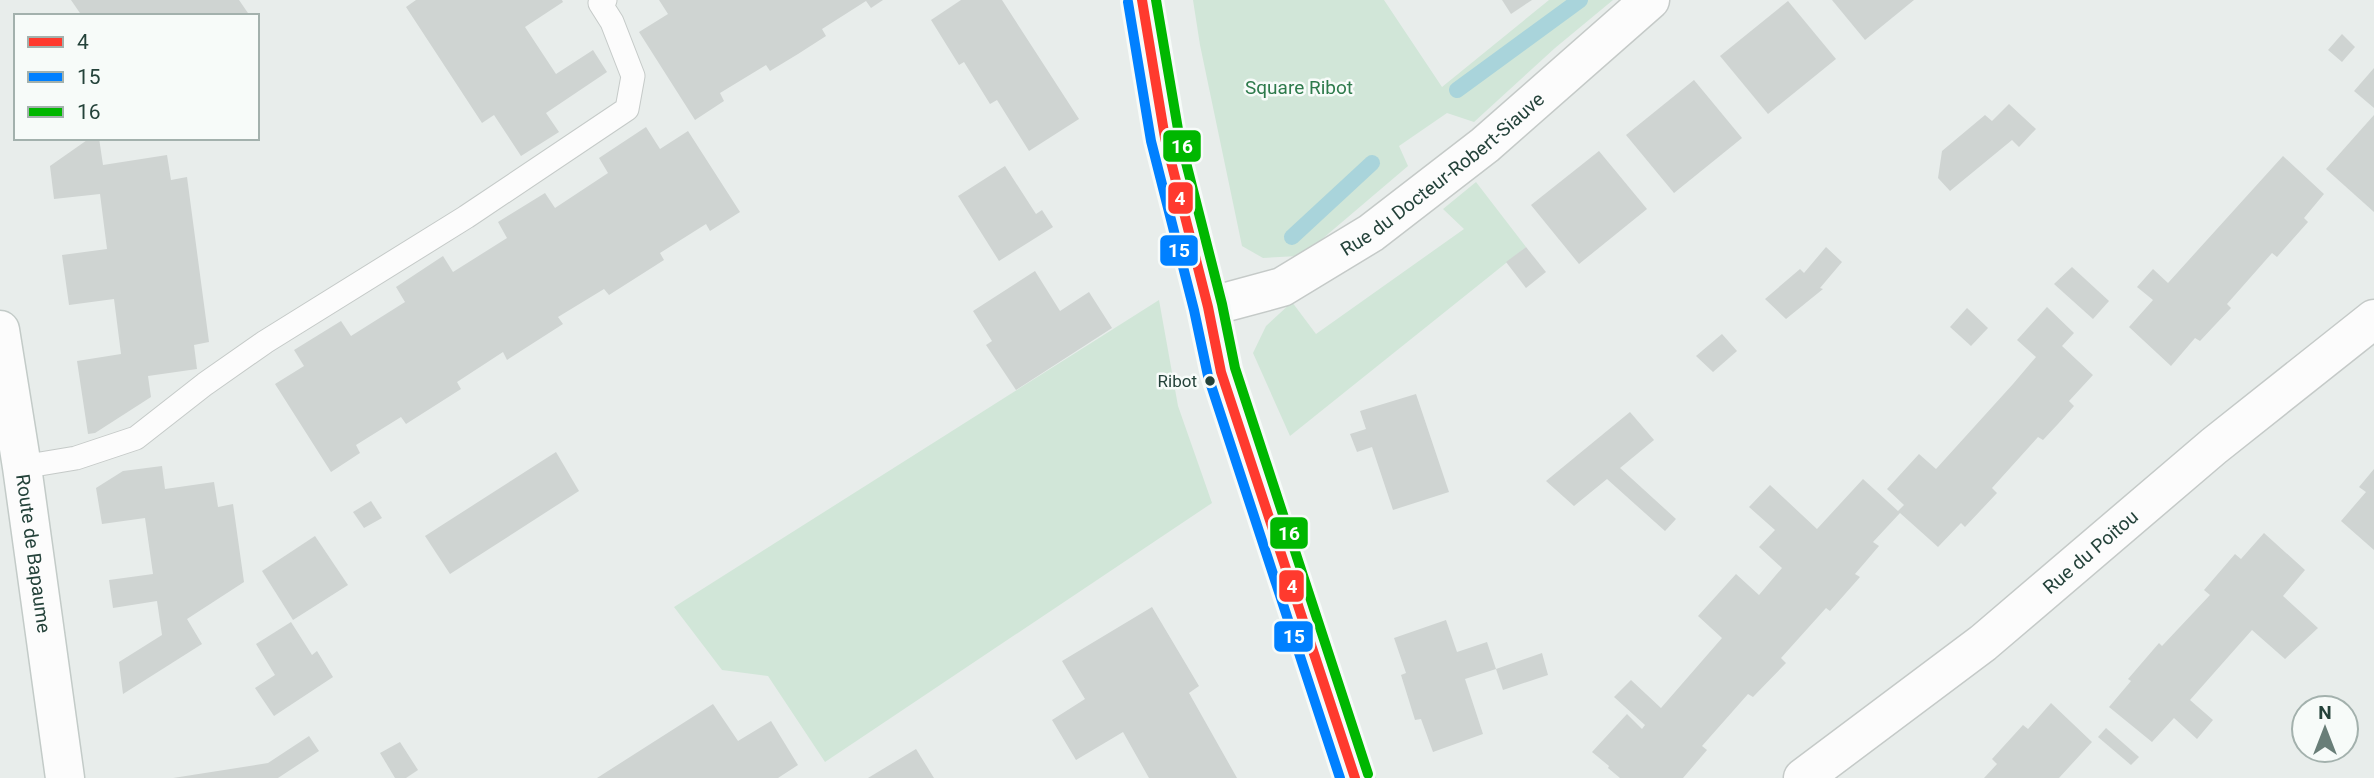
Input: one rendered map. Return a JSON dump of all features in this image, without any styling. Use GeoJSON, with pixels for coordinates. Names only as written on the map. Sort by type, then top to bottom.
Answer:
{"type":"FeatureCollection","features":[{"type":"Feature","properties":{"kind":"street"},"geometry":{"type":"LineString","coordinates":[[1142,0],[1165,138],[1225,385],[1355,778]]}},
{"type":"Feature","properties":{"kind":"street","name":"Rue du Docteur-Robert-Siauve"},"geometry":{"type":"LineString","coordinates":[[1208,307],[1282,287],[1371,233],[1485,145],[1650,0]]}},
{"type":"Feature","properties":{"kind":"street","name":"Rue du Poitou"},"geometry":{"type":"LineString","coordinates":[[1803,778],[1983,643],[2214,446],[2374,318]]}},
{"type":"Feature","properties":{"kind":"street","name":"Route de Bapaume"},"geometry":{"type":"LineString","coordinates":[[0,330],[22,467],[65,778]]}},
{"type":"Feature","properties":{"kind":"lane"},"geometry":{"type":"LineString","coordinates":[[22,467],[76,458],[136,438],[205,384],[265,342],[466,217],[627,109],[633,76],[612,22],[600,4],[605,0]]}},
{"type":"Feature","properties":{"kind":"green space","name":"Square Ribot"},"geometry":{"type":"Polygon","coordinates":[[[1193,0],[1384,0],[1442,87],[1549,0],[1613,0],[1555,48],[1474,122],[1447,113],[1399,146],[1408,166],[1321,240],[1298,256],[1263,258],[1242,246],[1193,0]]]}},
{"type":"Feature","properties":{"kind":"green space"},"geometry":{"type":"Polygon","coordinates":[[[1476,182],[1526,247],[1290,436],[1253,353],[1266,326],[1292,302],[1316,334],[1464,229],[1443,209],[1476,182]]]}},
{"type":"Feature","properties":{"kind":"green space"},"geometry":{"type":"Polygon","coordinates":[[[1159,300],[1178,406],[1212,503],[825,762],[768,676],[722,670],[674,607],[1159,300]]]}},
{"type":"Feature","properties":{"kind":"building"},"geometry":{"type":"Polygon","coordinates":[[[71,0],[239,0],[249,14],[81,14],[71,0]]]}},
{"type":"Feature","properties":{"kind":"building"},"geometry":{"type":"Polygon","coordinates":[[[416,0],[562,0],[563,2],[525,27],[556,74],[593,50],[607,72],[546,113],[559,132],[521,156],[494,115],[482,123],[406,7],[416,0]]]}},
{"type":"Feature","properties":{"kind":"building"},"geometry":{"type":"Polygon","coordinates":[[[659,0],[883,0],[871,8],[866,1],[822,29],[826,36],[798,54],[770,71],[766,65],[720,93],[724,101],[695,120],[639,32],[668,14],[659,0]]]}},
{"type":"Feature","properties":{"kind":"building"},"geometry":{"type":"Polygon","coordinates":[[[961,0],[1002,0],[1079,119],[1029,151],[997,100],[990,104],[964,62],[959,65],[931,20],[961,0]]]}},
{"type":"Feature","properties":{"kind":"building"},"geometry":{"type":"Polygon","coordinates":[[[1502,0],[1532,0],[1511,14],[1502,0]]]}},
{"type":"Feature","properties":{"kind":"building"},"geometry":{"type":"Polygon","coordinates":[[[1832,0],[1914,0],[1865,40],[1832,0]]]}},
{"type":"Feature","properties":{"kind":"building"},"geometry":{"type":"Polygon","coordinates":[[[1788,1],[1836,59],[1768,114],[1720,56],[1788,1]]]}},
{"type":"Feature","properties":{"kind":"building"},"geometry":{"type":"Polygon","coordinates":[[[2342,34],[2355,47],[2342,62],[2328,50],[2342,34]]]}},
{"type":"Feature","properties":{"kind":"building"},"geometry":{"type":"Polygon","coordinates":[[[2374,68],[2374,108],[2354,91],[2374,68]]]}},
{"type":"Feature","properties":{"kind":"building"},"geometry":{"type":"Polygon","coordinates":[[[1694,80],[1742,138],[1674,193],[1626,135],[1694,80]]]}},
{"type":"Feature","properties":{"kind":"building"},"geometry":{"type":"Polygon","coordinates":[[[2009,104],[2036,129],[2019,147],[2012,140],[1950,191],[1938,178],[1942,151],[1985,115],[1992,121],[2009,104]]]}},
{"type":"Feature","properties":{"kind":"building"},"geometry":{"type":"Polygon","coordinates":[[[2374,115],[2374,212],[2326,169],[2374,115]]]}},
{"type":"Feature","properties":{"kind":"building"},"geometry":{"type":"Polygon","coordinates":[[[646,127],[660,149],[688,131],[740,212],[710,231],[706,224],[660,253],[664,260],[609,295],[604,289],[558,317],[563,324],[507,360],[503,352],[457,382],[461,389],[406,424],[401,417],[356,445],[360,453],[331,472],[275,384],[304,366],[294,350],[341,321],[351,336],[405,302],[396,287],[443,256],[453,272],[507,238],[498,222],[545,193],[555,208],[608,173],[599,158],[646,127]]]}},
{"type":"Feature","properties":{"kind":"building"},"geometry":{"type":"Polygon","coordinates":[[[87,140],[99,140],[103,165],[167,155],[171,180],[187,177],[209,342],[194,345],[197,369],[148,376],[151,397],[95,433],[88,434],[77,361],[121,354],[114,299],[69,305],[62,255],[107,249],[100,194],[54,199],[50,166],[87,140]]]}},
{"type":"Feature","properties":{"kind":"building"},"geometry":{"type":"Polygon","coordinates":[[[1599,151],[1647,209],[1579,264],[1531,205],[1599,151]]]}},
{"type":"Feature","properties":{"kind":"building"},"geometry":{"type":"Polygon","coordinates":[[[2283,156],[2324,194],[2304,218],[2308,222],[2277,257],[2272,253],[2227,304],[2231,308],[2200,341],[2195,338],[2171,366],[2129,327],[2153,300],[2137,287],[2153,269],[2168,283],[2283,156]]]}},
{"type":"Feature","properties":{"kind":"building"},"geometry":{"type":"Polygon","coordinates":[[[1005,166],[1036,214],[1042,210],[1053,227],[999,261],[958,196],[1005,166]]]}},
{"type":"Feature","properties":{"kind":"building"},"geometry":{"type":"Polygon","coordinates":[[[1526,247],[1546,272],[1526,288],[1506,262],[1526,247]]]}},
{"type":"Feature","properties":{"kind":"building"},"geometry":{"type":"Polygon","coordinates":[[[1826,247],[1842,262],[1820,288],[1823,289],[1786,319],[1765,299],[1800,269],[1804,273],[1826,247]]]}},
{"type":"Feature","properties":{"kind":"building"},"geometry":{"type":"Polygon","coordinates":[[[2072,267],[2109,301],[2093,319],[2054,284],[2072,267]]]}},
{"type":"Feature","properties":{"kind":"building"},"geometry":{"type":"Polygon","coordinates":[[[1035,271],[1060,311],[1089,292],[1112,328],[1016,390],[986,345],[992,341],[973,311],[1035,271]]]}},
{"type":"Feature","properties":{"kind":"building"},"geometry":{"type":"Polygon","coordinates":[[[2047,307],[2074,333],[2062,346],[2093,375],[2069,401],[2074,406],[2043,440],[2038,437],[1992,488],[1997,493],[1965,527],[1961,523],[1938,547],[1900,513],[1873,542],[1879,546],[1855,574],[1860,577],[1830,611],[1826,608],[1781,658],[1786,663],[1753,697],[1748,694],[1702,746],[1707,750],[1683,778],[1620,778],[1608,768],[1609,766],[1592,752],[1627,714],[1642,729],[1645,725],[1614,697],[1631,680],[1661,708],[1722,638],[1698,616],[1736,574],[1759,595],[1782,568],[1759,547],[1775,530],[1749,507],[1770,485],[1817,529],[1863,479],[1898,511],[1904,505],[1887,489],[1919,454],[1936,469],[2013,384],[2036,357],[2017,340],[2047,307]]]}},
{"type":"Feature","properties":{"kind":"building"},"geometry":{"type":"Polygon","coordinates":[[[1967,308],[1988,328],[1971,346],[1950,327],[1967,308]]]}},
{"type":"Feature","properties":{"kind":"building"},"geometry":{"type":"Polygon","coordinates":[[[1722,334],[1737,351],[1713,372],[1696,356],[1722,334]]]}},
{"type":"Feature","properties":{"kind":"building"},"geometry":{"type":"Polygon","coordinates":[[[1416,394],[1449,492],[1393,510],[1372,447],[1357,452],[1350,434],[1366,429],[1360,411],[1416,394]]]}},
{"type":"Feature","properties":{"kind":"building"},"geometry":{"type":"Polygon","coordinates":[[[1630,412],[1654,440],[1620,468],[1676,519],[1665,531],[1607,479],[1574,506],[1546,481],[1630,412]]]}},
{"type":"Feature","properties":{"kind":"building"},"geometry":{"type":"Polygon","coordinates":[[[556,452],[579,491],[450,574],[425,536],[556,452]]]}},
{"type":"Feature","properties":{"kind":"building"},"geometry":{"type":"Polygon","coordinates":[[[162,466],[165,489],[214,482],[218,507],[233,504],[244,582],[187,619],[202,644],[123,694],[119,662],[162,635],[157,601],[113,608],[109,580],[153,574],[145,518],[102,524],[96,488],[123,471],[162,466]]]}},
{"type":"Feature","properties":{"kind":"building"},"geometry":{"type":"Polygon","coordinates":[[[2374,469],[2374,550],[2341,521],[2366,492],[2359,487],[2374,469]]]}},
{"type":"Feature","properties":{"kind":"building"},"geometry":{"type":"Polygon","coordinates":[[[371,501],[382,518],[364,528],[353,512],[371,501]]]}},
{"type":"Feature","properties":{"kind":"building"},"geometry":{"type":"Polygon","coordinates":[[[2264,533],[2305,570],[2283,596],[2318,628],[2285,659],[2252,630],[2190,700],[2213,720],[2197,739],[2174,718],[2152,742],[2109,707],[2131,681],[2128,679],[2159,643],[2162,646],[2210,595],[2204,590],[2235,554],[2241,559],[2264,533]]]}},
{"type":"Feature","properties":{"kind":"building"},"geometry":{"type":"Polygon","coordinates":[[[315,536],[348,585],[293,620],[262,571],[315,536]]]}},
{"type":"Feature","properties":{"kind":"building"},"geometry":{"type":"Polygon","coordinates":[[[1152,607],[1199,686],[1189,693],[1237,778],[1149,778],[1123,732],[1076,760],[1052,720],[1085,699],[1062,661],[1152,607]]]}},
{"type":"Feature","properties":{"kind":"building"},"geometry":{"type":"Polygon","coordinates":[[[1446,620],[1457,652],[1487,642],[1496,669],[1465,679],[1483,734],[1433,752],[1421,719],[1415,720],[1401,675],[1406,673],[1394,638],[1446,620]]]}},
{"type":"Feature","properties":{"kind":"building"},"geometry":{"type":"Polygon","coordinates":[[[291,622],[312,655],[317,651],[333,677],[274,716],[255,688],[275,675],[256,644],[291,622]]]}},
{"type":"Feature","properties":{"kind":"building"},"geometry":{"type":"Polygon","coordinates":[[[1542,653],[1548,675],[1503,690],[1496,669],[1542,653]]]}},
{"type":"Feature","properties":{"kind":"building"},"geometry":{"type":"Polygon","coordinates":[[[2051,703],[2092,742],[2059,778],[1984,778],[1997,764],[1992,759],[2023,725],[2028,729],[2051,703]]]}},
{"type":"Feature","properties":{"kind":"building"},"geometry":{"type":"Polygon","coordinates":[[[713,704],[738,741],[771,721],[798,765],[778,778],[597,778],[713,704]]]}},
{"type":"Feature","properties":{"kind":"building"},"geometry":{"type":"Polygon","coordinates":[[[2106,728],[2139,757],[2131,765],[2098,737],[2106,728]]]}},
{"type":"Feature","properties":{"kind":"building"},"geometry":{"type":"Polygon","coordinates":[[[309,736],[319,751],[278,778],[173,778],[268,763],[309,736]]]}},
{"type":"Feature","properties":{"kind":"building"},"geometry":{"type":"Polygon","coordinates":[[[400,742],[418,770],[406,778],[395,778],[380,753],[400,742]]]}},
{"type":"Feature","properties":{"kind":"building"},"geometry":{"type":"Polygon","coordinates":[[[916,749],[934,778],[868,778],[916,749]]]}},
{"type":"Feature","properties":{"kind":"waterway"},"geometry":{"type":"LineString","coordinates":[[1457,90],[1580,0]]}},
{"type":"Feature","properties":{"kind":"waterway"},"geometry":{"type":"LineString","coordinates":[[1292,237],[1372,163]]}},
{"type":"Feature","properties":{"kind":"transit line","name":"4"},"geometry":{"type":"LineString","coordinates":[[1142,0],[1165,138],[1208,307],[1221,372],[1355,778]]}},
{"type":"Feature","properties":{"kind":"transit line","name":"16"},"geometry":{"type":"LineString","coordinates":[[1156,0],[1179,135],[1222,304],[1235,368],[1368,774]]}},
{"type":"Feature","properties":{"kind":"transit line","name":"15"},"geometry":{"type":"LineString","coordinates":[[1128,2],[1151,141],[1208,376],[1340,778]]}},
{"type":"Feature","properties":{"kind":"place","name":"Ribot"},"geometry":{"type":"Point","coordinates":[1210,381]}}]}
